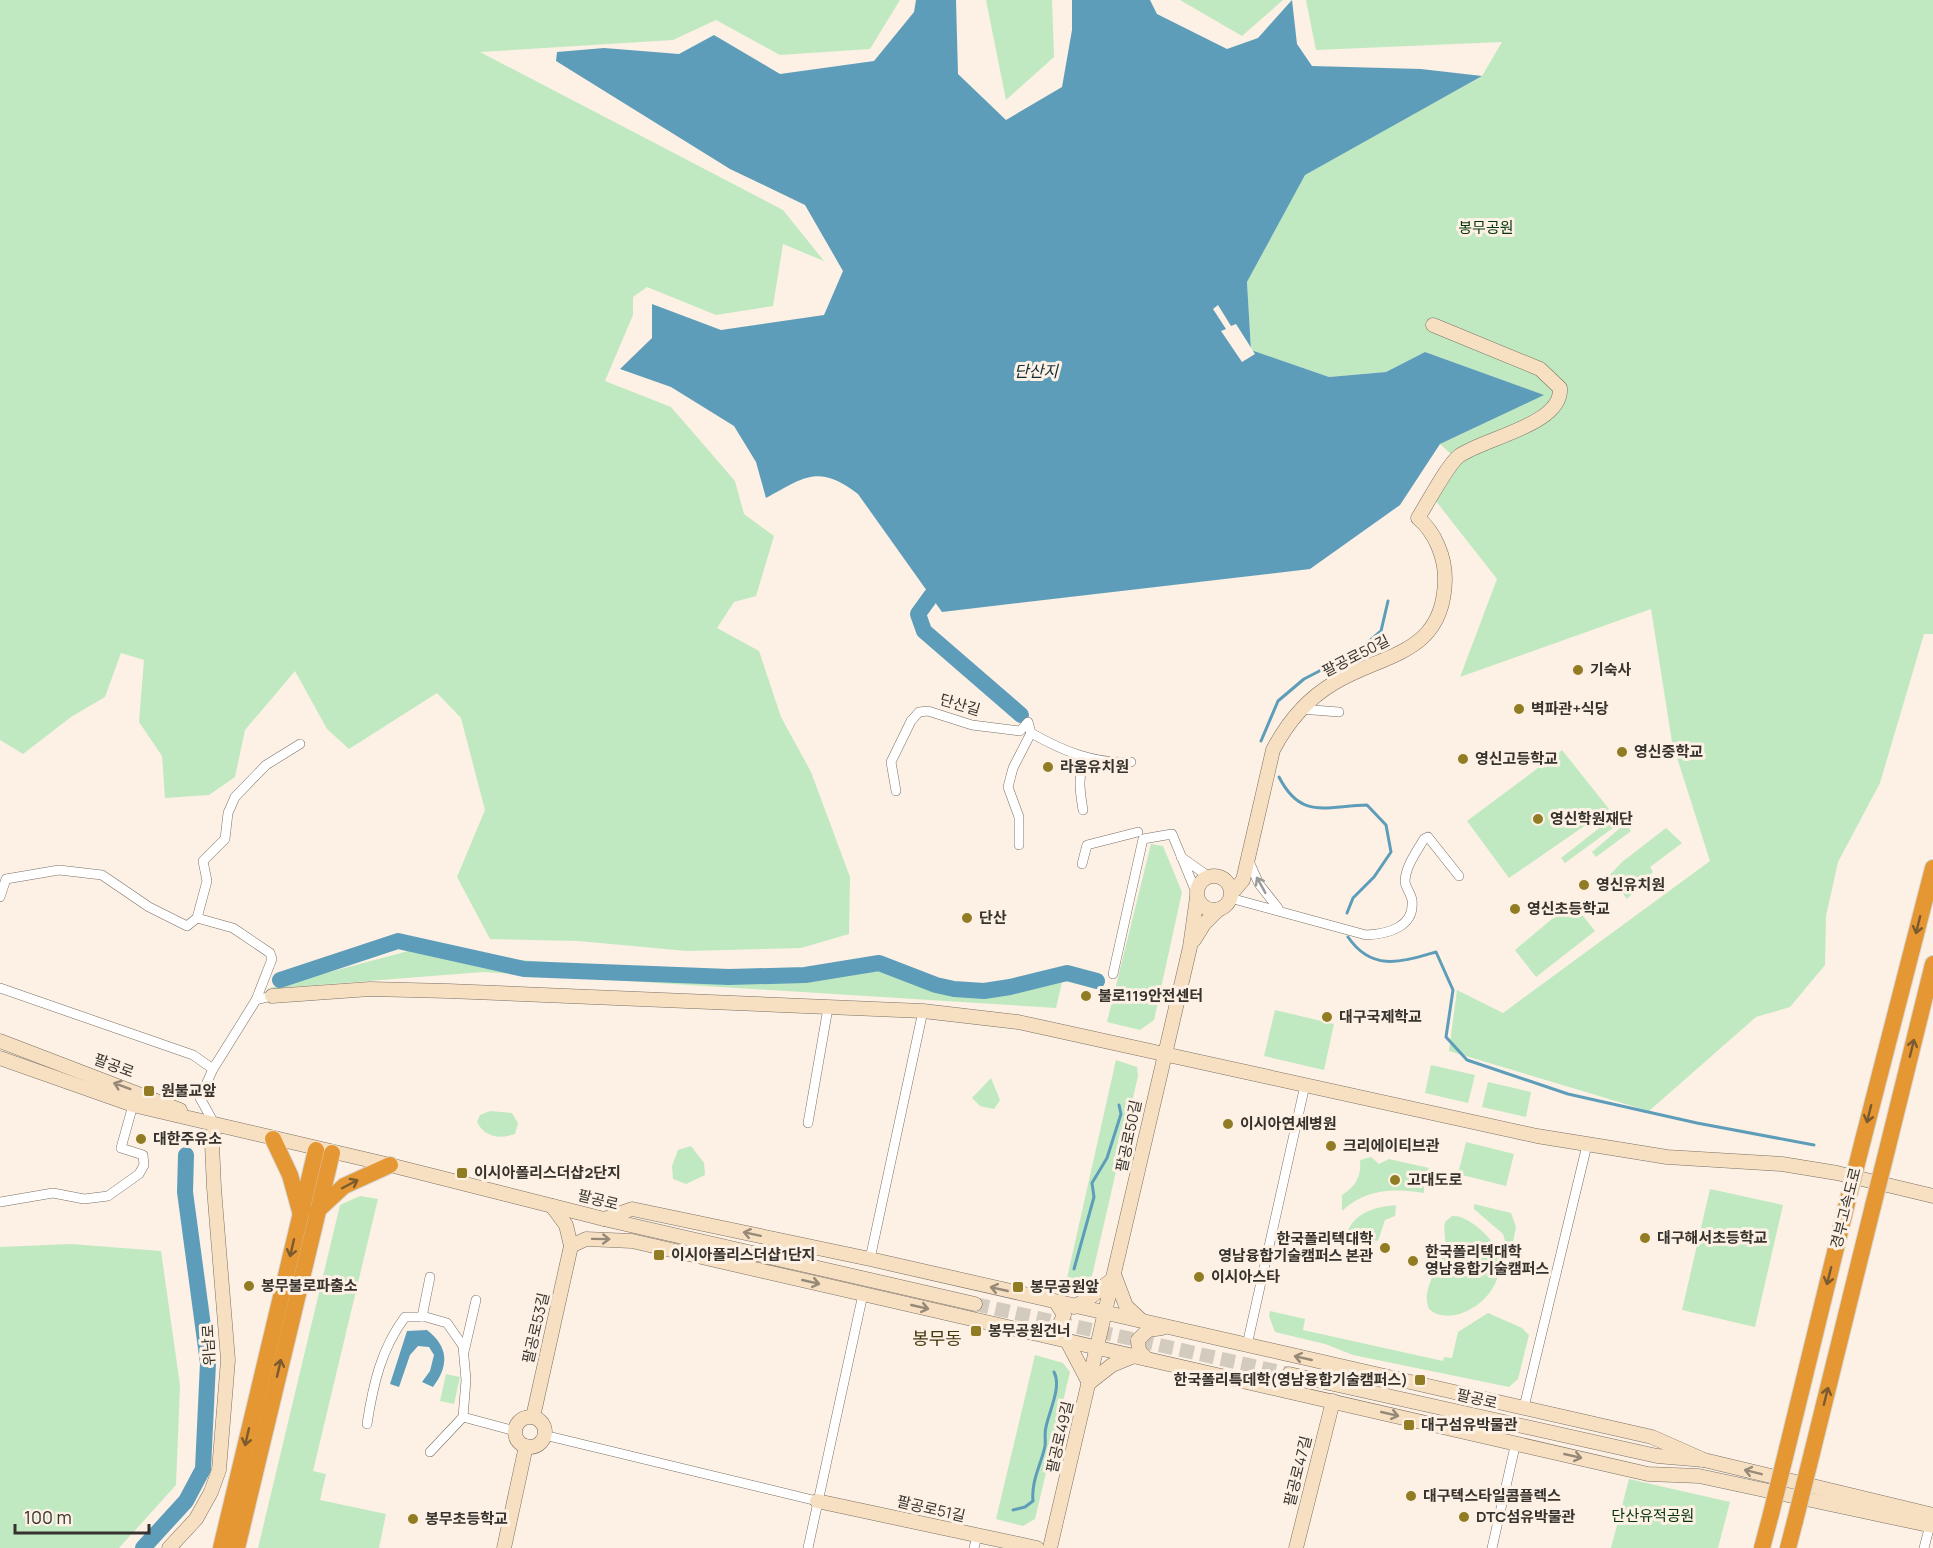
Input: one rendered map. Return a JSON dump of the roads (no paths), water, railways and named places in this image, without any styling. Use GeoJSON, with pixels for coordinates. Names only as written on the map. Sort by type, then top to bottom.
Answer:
{"type":"FeatureCollection","features":[{"type":"Feature","properties":{"kind":"highway","name":"경부고속도로"},"geometry":{"type":"LineString","coordinates":[[1762,1548],[1933,868]]}},
{"type":"Feature","properties":{"kind":"highway","name":"경부고속도로"},"geometry":{"type":"LineString","coordinates":[[1788,1548],[1933,964]]}},
{"type":"Feature","properties":{"kind":"highway"},"geometry":{"type":"LineString","coordinates":[[237,1548],[309,1212],[273,1140]]}},
{"type":"Feature","properties":{"kind":"highway"},"geometry":{"type":"LineString","coordinates":[[221,1548],[324,1151]]}},
{"type":"Feature","properties":{"kind":"highway"},"geometry":{"type":"LineString","coordinates":[[309,1212],[344,1186],[390,1165]]}},
{"type":"Feature","properties":{"kind":"main road","name":"팔공로50길"},"geometry":{"type":"LineString","coordinates":[[1231,895],[1242,880],[1273,750],[1282,732],[1300,709],[1334,683],[1389,660],[1419,640],[1441,615],[1445,570],[1429,527],[1418,518],[1458,457],[1533,422],[1554,409],[1561,399],[1560,388],[1540,369],[1433,325]]}},
{"type":"Feature","properties":{"kind":"main road"},"geometry":{"type":"LineString","coordinates":[[1190,947],[1197,894],[1201,881],[1209,876],[1223,877],[1237,871],[1247,859]]}},
{"type":"Feature","properties":{"kind":"main road"},"geometry":{"type":"LineString","coordinates":[[1190,947],[1204,924],[1231,895],[1223,877]]}},
{"type":"Feature","properties":{"kind":"main road"},"geometry":{"type":"LineString","coordinates":[[1197,894],[1203,907],[1219,909]]}},
{"type":"Feature","properties":{"kind":"main road","name":"팔공로50길"},"geometry":{"type":"LineString","coordinates":[[1101,1333],[1190,947]]}},
{"type":"Feature","properties":{"kind":"main road"},"geometry":{"type":"LineString","coordinates":[[272,996],[370,989],[923,1011],[1018,1022],[1164,1052],[1537,1136],[1667,1157],[1782,1164],[1837,1173],[1933,1196]]}},
{"type":"Feature","properties":{"kind":"main road","name":"팔공로"},"geometry":{"type":"LineString","coordinates":[[0,1041],[135,1091],[215,1125]]}},
{"type":"Feature","properties":{"kind":"main road","name":"팔공로"},"geometry":{"type":"LineString","coordinates":[[0,1058],[133,1105],[273,1140],[390,1165],[604,1219],[975,1304]]}},
{"type":"Feature","properties":{"kind":"main road","name":"위남로"},"geometry":{"type":"LineString","coordinates":[[169,1548],[196,1519],[211,1492],[219,1470],[228,1360],[214,1188],[212,1144],[215,1125]]}},
{"type":"Feature","properties":{"kind":"main road"},"geometry":{"type":"LineString","coordinates":[[552,1206],[566,1225],[571,1246],[586,1239],[632,1241],[1648,1474],[1699,1476],[1852,1502],[1932,1519]]}},
{"type":"Feature","properties":{"kind":"main road"},"geometry":{"type":"LineString","coordinates":[[604,1219],[632,1209],[870,1259],[1524,1407],[1652,1437],[1704,1460],[1852,1502]]}},
{"type":"Feature","properties":{"kind":"main road"},"geometry":{"type":"LineString","coordinates":[[604,1219],[632,1241]]}},
{"type":"Feature","properties":{"kind":"main road","name":"팔공로53길"},"geometry":{"type":"LineString","coordinates":[[533,1417],[571,1246]]}},
{"type":"Feature","properties":{"kind":"main road"},"geometry":{"type":"LineString","coordinates":[[1074,1307],[1115,1277],[1126,1305],[1141,1321]]}},
{"type":"Feature","properties":{"kind":"main road"},"geometry":{"type":"LineString","coordinates":[[1039,1334],[1057,1330],[1064,1315],[1056,1302]]}},
{"type":"Feature","properties":{"kind":"main road"},"geometry":{"type":"LineString","coordinates":[[1140,1358],[1138,1340],[1148,1330],[1167,1327]]}},
{"type":"Feature","properties":{"kind":"main road","name":"팔공로49길"},"geometry":{"type":"LineString","coordinates":[[1050,1548],[1101,1333]]}},
{"type":"Feature","properties":{"kind":"main road"},"geometry":{"type":"LineString","coordinates":[[1067,1341],[1089,1383],[1112,1365],[1140,1358]]}},
{"type":"Feature","properties":{"kind":"main road","name":"팔공로"},"geometry":{"type":"LineString","coordinates":[[1289,1374],[1657,1456]]}},
{"type":"Feature","properties":{"kind":"main road","name":"팔공로47길"},"geometry":{"type":"LineString","coordinates":[[1296,1548],[1333,1401]]}},
{"type":"Feature","properties":{"kind":"main road"},"geometry":{"type":"LineString","coordinates":[[533,1417],[543,1426],[544,1435],[540,1443],[526,1446],[517,1439],[515,1431],[521,1420],[533,1417]]}},
{"type":"Feature","properties":{"kind":"main road"},"geometry":{"type":"LineString","coordinates":[[504,1548],[526,1446]]}},
{"type":"Feature","properties":{"kind":"main road"},"geometry":{"type":"LineString","coordinates":[[1657,1456],[1704,1460]]}},
{"type":"Feature","properties":{"kind":"main road"},"geometry":{"type":"LineString","coordinates":[[1657,1456],[1699,1476]]}},
{"type":"Feature","properties":{"kind":"main road","name":"팔공로51길"},"geometry":{"type":"LineString","coordinates":[[817,1501],[976,1542],[1037,1548]]}},
{"type":"Feature","properties":{"kind":"street"},"geometry":{"type":"LineString","coordinates":[[1300,709],[1339,712]]}},
{"type":"Feature","properties":{"kind":"street","name":"단산길"},"geometry":{"type":"LineString","coordinates":[[896,791],[891,762],[911,721],[920,712],[928,711],[972,725],[1020,731],[1028,722],[1031,734],[1086,759],[1131,762]]}},
{"type":"Feature","properties":{"kind":"street"},"geometry":{"type":"LineString","coordinates":[[1018,845],[1019,817],[1008,787],[1013,768],[1031,734]]}},
{"type":"Feature","properties":{"kind":"street"},"geometry":{"type":"LineString","coordinates":[[0,897],[6,879],[59,870],[102,875],[149,907],[187,926],[197,918],[207,881],[203,861],[225,840],[228,813],[235,797],[266,765],[300,744]]}},
{"type":"Feature","properties":{"kind":"street"},"geometry":{"type":"LineString","coordinates":[[1083,810],[1079,786],[1081,768],[1086,759]]}},
{"type":"Feature","properties":{"kind":"street"},"geometry":{"type":"LineString","coordinates":[[1082,864],[1087,845],[1138,832]]}},
{"type":"Feature","properties":{"kind":"street"},"geometry":{"type":"LineString","coordinates":[[1113,974],[1143,839],[1172,834],[1197,894]]}},
{"type":"Feature","properties":{"kind":"street"},"geometry":{"type":"LineString","coordinates":[[1231,895],[1366,935],[1382,934],[1401,926],[1411,915],[1412,899],[1405,882],[1409,865],[1424,839],[1428,837],[1459,876]]}},
{"type":"Feature","properties":{"kind":"street"},"geometry":{"type":"LineString","coordinates":[[1181,856],[1209,876]]}},
{"type":"Feature","properties":{"kind":"street"},"geometry":{"type":"LineString","coordinates":[[1247,859],[1259,884],[1280,909]]}},
{"type":"Feature","properties":{"kind":"street"},"geometry":{"type":"LineString","coordinates":[[197,918],[233,928],[270,953],[272,959],[256,1000],[213,1069],[200,1098],[215,1125]]}},
{"type":"Feature","properties":{"kind":"street"},"geometry":{"type":"LineString","coordinates":[[0,988],[193,1055],[213,1069]]}},
{"type":"Feature","properties":{"kind":"street"},"geometry":{"type":"LineString","coordinates":[[256,1000],[272,996]]}},
{"type":"Feature","properties":{"kind":"street"},"geometry":{"type":"LineString","coordinates":[[808,1123],[828,1008]]}},
{"type":"Feature","properties":{"kind":"street"},"geometry":{"type":"LineString","coordinates":[[870,1259],[923,1011]]}},
{"type":"Feature","properties":{"kind":"street"},"geometry":{"type":"LineString","coordinates":[[1247,1346],[1305,1085]]}},
{"type":"Feature","properties":{"kind":"street"},"geometry":{"type":"LineString","coordinates":[[0,1202],[53,1193],[84,1199],[108,1196],[139,1174],[144,1165],[143,1155],[121,1148],[133,1105]]}},
{"type":"Feature","properties":{"kind":"street"},"geometry":{"type":"LineString","coordinates":[[1524,1407],[1587,1144]]}},
{"type":"Feature","properties":{"kind":"street"},"geometry":{"type":"LineString","coordinates":[[422,1317],[430,1277]]}},
{"type":"Feature","properties":{"kind":"street"},"geometry":{"type":"LineString","coordinates":[[808,1548],[863,1294]]}},
{"type":"Feature","properties":{"kind":"street"},"geometry":{"type":"LineString","coordinates":[[464,1355],[476,1300]]}},
{"type":"Feature","properties":{"kind":"street"},"geometry":{"type":"LineString","coordinates":[[367,1424],[372,1391],[382,1355],[405,1317],[422,1317],[447,1323],[463,1346],[466,1380],[463,1417],[430,1452]]}},
{"type":"Feature","properties":{"kind":"street"},"geometry":{"type":"LineString","coordinates":[[463,1417],[515,1431]]}},
{"type":"Feature","properties":{"kind":"street"},"geometry":{"type":"LineString","coordinates":[[544,1435],[817,1501]]}},
{"type":"Feature","properties":{"kind":"street"},"geometry":{"type":"LineString","coordinates":[[1492,1548],[1516,1442]]}},
{"type":"Feature","properties":{"kind":"street"},"geometry":{"type":"LineString","coordinates":[[1924,1548],[1932,1519]]}},
{"type":"Feature","properties":{"kind":"water","name":"단산지"},"geometry":{"type":"Polygon","coordinates":[[[916,0],[956,0],[958,74],[1006,120],[1062,87],[1072,30],[1072,0],[1150,0],[1157,14],[1227,49],[1258,38],[1292,0],[1297,44],[1312,66],[1421,69],[1482,76],[1305,175],[1247,282],[1251,350],[1329,377],[1386,372],[1425,352],[1544,395],[1440,444],[1400,505],[1310,569],[942,612],[858,494],[832,479],[812,477],[791,484],[766,498],[756,462],[734,426],[671,387],[620,369],[652,338],[652,304],[721,330],[824,315],[843,271],[805,205],[730,169],[556,61],[557,52],[604,48],[679,54],[714,35],[780,74],[874,61],[914,12],[916,0]]]}},
{"type":"Feature","properties":{"kind":"water"},"geometry":{"type":"Polygon","coordinates":[[[427,1330],[439,1343],[444,1357],[442,1372],[433,1387],[422,1382],[430,1371],[434,1355],[429,1347],[418,1346],[410,1355],[399,1387],[390,1384],[407,1331],[427,1330]]]}},
{"type":"Feature","properties":{"kind":"waterway"},"geometry":{"type":"LineString","coordinates":[[931,596],[918,614],[924,631],[1021,715]]}},
{"type":"Feature","properties":{"kind":"waterway"},"geometry":{"type":"LineString","coordinates":[[1261,741],[1278,701],[1304,679],[1358,651],[1381,631],[1388,601]]}},
{"type":"Feature","properties":{"kind":"waterway"},"geometry":{"type":"LineString","coordinates":[[1279,777],[1287,791],[1305,805],[1315,808],[1367,805],[1386,825],[1391,852],[1374,877],[1353,898],[1347,913]]}},
{"type":"Feature","properties":{"kind":"waterway"},"geometry":{"type":"LineString","coordinates":[[1348,937],[1367,956],[1377,960],[1399,961],[1436,952],[1453,990],[1446,1037],[1467,1060],[1568,1094],[1697,1123],[1814,1145]]}},
{"type":"Feature","properties":{"kind":"waterway"},"geometry":{"type":"LineString","coordinates":[[280,980],[398,941],[524,969],[729,977],[805,975],[879,963],[936,985],[954,989],[984,991],[1067,973],[1097,981]]}},
{"type":"Feature","properties":{"kind":"waterway"},"geometry":{"type":"LineString","coordinates":[[1074,1269],[1094,1197],[1092,1183],[1107,1158],[1121,1114],[1119,1105]]}},
{"type":"Feature","properties":{"kind":"waterway"},"geometry":{"type":"LineString","coordinates":[[143,1548],[186,1501],[203,1469],[208,1363],[185,1192],[186,1155]]}},
{"type":"Feature","properties":{"kind":"waterway"},"geometry":{"type":"LineString","coordinates":[[1013,1510],[1025,1507],[1033,1501],[1035,1480],[1045,1446],[1045,1429],[1056,1392],[1054,1372]]}},
{"type":"Feature","properties":{"kind":"tunnel"},"geometry":{"type":"LineString","coordinates":[[975,1304],[1289,1374]]}},
{"type":"Feature","properties":{"kind":"place","name":"기숙사"},"geometry":{"type":"Point","coordinates":[1578,670]}},
{"type":"Feature","properties":{"kind":"place","name":"벽파관+식당"},"geometry":{"type":"Point","coordinates":[1519,709]}},
{"type":"Feature","properties":{"kind":"place","name":"영신중학교"},"geometry":{"type":"Point","coordinates":[1622,752]}},
{"type":"Feature","properties":{"kind":"place","name":"영신고등학교"},"geometry":{"type":"Point","coordinates":[1463,759]}},
{"type":"Feature","properties":{"kind":"place","name":"라움유치원"},"geometry":{"type":"Point","coordinates":[1048,767]}},
{"type":"Feature","properties":{"kind":"place","name":"영신학원재단"},"geometry":{"type":"Point","coordinates":[1538,819]}},
{"type":"Feature","properties":{"kind":"place","name":"영신유치원"},"geometry":{"type":"Point","coordinates":[1584,885]}},
{"type":"Feature","properties":{"kind":"place","name":"영신초등학교"},"geometry":{"type":"Point","coordinates":[1515,909]}},
{"type":"Feature","properties":{"kind":"place","name":"단산"},"geometry":{"type":"Point","coordinates":[967,918]}},
{"type":"Feature","properties":{"kind":"place","name":"불로119안전센터"},"geometry":{"type":"Point","coordinates":[1086,996]}},
{"type":"Feature","properties":{"kind":"place","name":"대구국제학교"},"geometry":{"type":"Point","coordinates":[1327,1017]}},
{"type":"Feature","properties":{"kind":"place","name":"원불교앞"},"geometry":{"type":"Point","coordinates":[149,1091]}},
{"type":"Feature","properties":{"kind":"place","name":"이시아연세병원"},"geometry":{"type":"Point","coordinates":[1228,1124]}},
{"type":"Feature","properties":{"kind":"place","name":"대한주유소"},"geometry":{"type":"Point","coordinates":[141,1139]}},
{"type":"Feature","properties":{"kind":"place","name":"크리에이티브관"},"geometry":{"type":"Point","coordinates":[1331,1146]}},
{"type":"Feature","properties":{"kind":"place","name":"이시아폴리스더샵2단지"},"geometry":{"type":"Point","coordinates":[462,1173]}},
{"type":"Feature","properties":{"kind":"place","name":"고대도로"},"geometry":{"type":"Point","coordinates":[1395,1180]}},
{"type":"Feature","properties":{"kind":"place","name":"대구해서초등학교"},"geometry":{"type":"Point","coordinates":[1645,1238]}},
{"type":"Feature","properties":{"kind":"place","name":"한국폴리텍대학 영남융합기술캠퍼스 본관"},"geometry":{"type":"Point","coordinates":[1385,1248]}},
{"type":"Feature","properties":{"kind":"place","name":"이시아폴리스더샵1단지"},"geometry":{"type":"Point","coordinates":[659,1255]}},
{"type":"Feature","properties":{"kind":"place","name":"한국폴리텍대학 영남융합기술캠퍼스"},"geometry":{"type":"Point","coordinates":[1413,1261]}},
{"type":"Feature","properties":{"kind":"place","name":"이시아스타"},"geometry":{"type":"Point","coordinates":[1199,1277]}},
{"type":"Feature","properties":{"kind":"place","name":"봉무불로파출소"},"geometry":{"type":"Point","coordinates":[249,1286]}},
{"type":"Feature","properties":{"kind":"place","name":"봉무공원앞"},"geometry":{"type":"Point","coordinates":[1018,1287]}},
{"type":"Feature","properties":{"kind":"place","name":"봉무공원건너"},"geometry":{"type":"Point","coordinates":[976,1331]}},
{"type":"Feature","properties":{"kind":"place","name":"한국폴리특데학(영남융합기술캠퍼스)"},"geometry":{"type":"Point","coordinates":[1420,1380]}},
{"type":"Feature","properties":{"kind":"place","name":"대구섬유박물관"},"geometry":{"type":"Point","coordinates":[1409,1425]}},
{"type":"Feature","properties":{"kind":"place","name":"대구텍스타일콤플렉스"},"geometry":{"type":"Point","coordinates":[1411,1496]}},
{"type":"Feature","properties":{"kind":"place","name":"DTC섬유박물관"},"geometry":{"type":"Point","coordinates":[1464,1517]}},
{"type":"Feature","properties":{"kind":"place","name":"봉무초등학교"},"geometry":{"type":"Point","coordinates":[413,1519]}},
{"type":"Feature","properties":{"kind":"district","name":"봉무동"},"geometry":{"type":"Point","coordinates":[937,1339]}},
{"type":"Feature","properties":{"kind":"park label","name":"봉무공원"},"geometry":{"type":"Point","coordinates":[1486,228]}},
{"type":"Feature","properties":{"kind":"park label","name":"단산유적공원"},"geometry":{"type":"Point","coordinates":[1653,1516]}}]}
